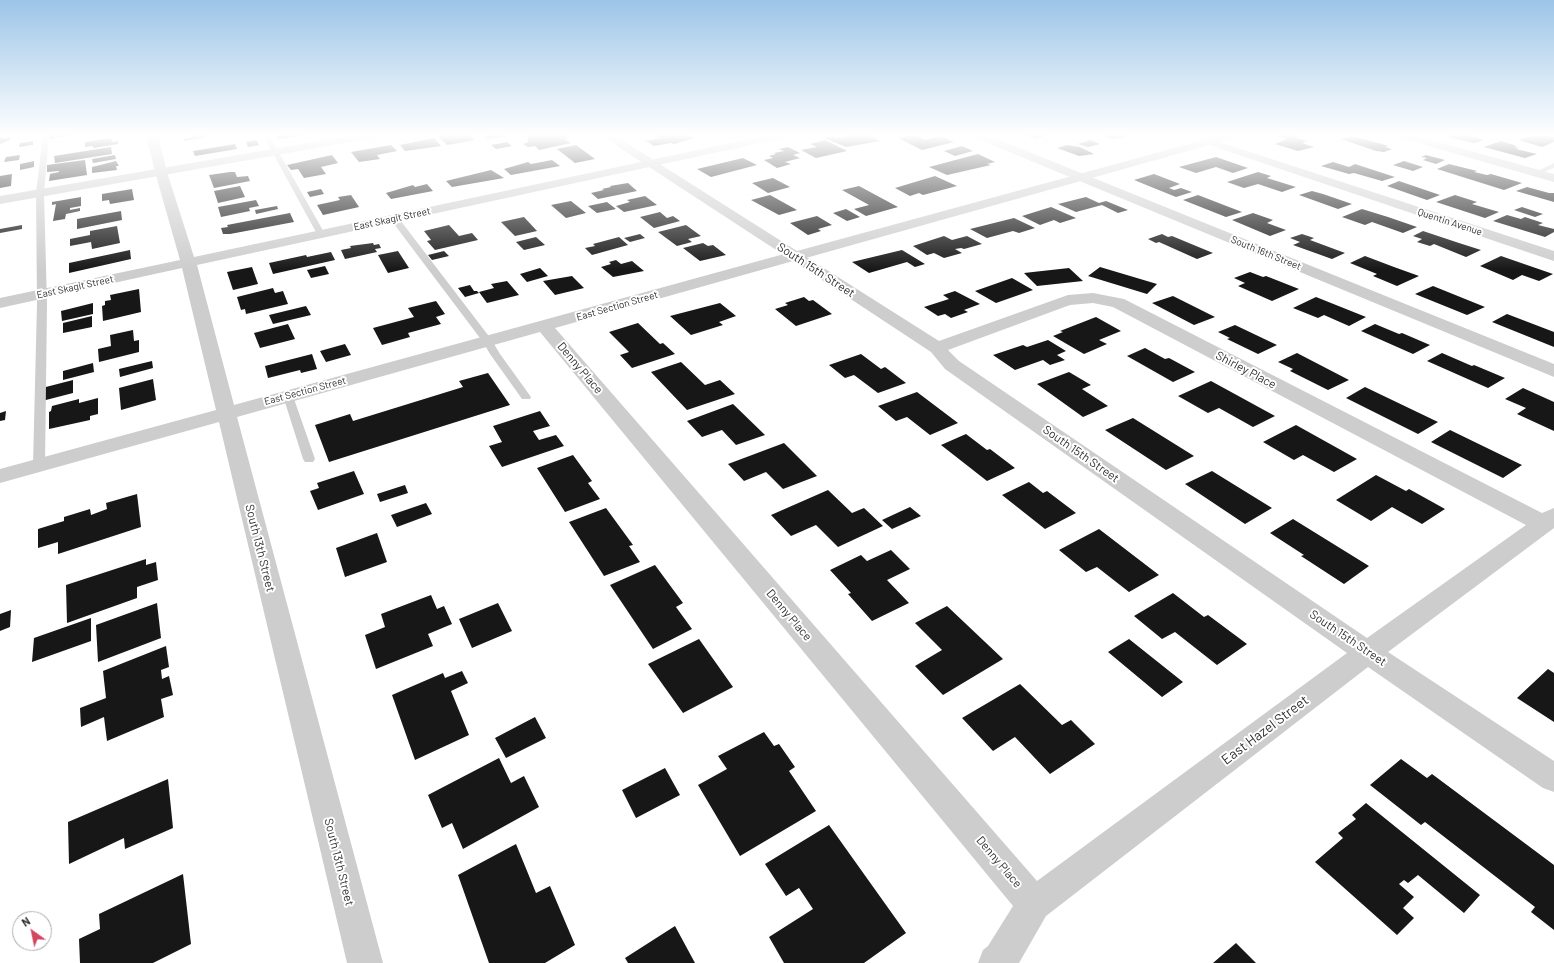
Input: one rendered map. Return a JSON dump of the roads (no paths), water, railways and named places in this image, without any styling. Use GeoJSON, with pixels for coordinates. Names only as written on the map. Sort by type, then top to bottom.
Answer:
{"type":"FeatureCollection","features":[{"type":"Feature","properties":{"kind":"street"},"geometry":{"type":"LineString","coordinates":[[0,200],[115,180]]}},
{"type":"Feature","properties":{"kind":"street","name":"South 13th Street"},"geometry":{"type":"LineString","coordinates":[[163,180],[188,263],[365,963]]}},
{"type":"Feature","properties":{"kind":"street","name":"East Skagit Street"},"geometry":{"type":"LineString","coordinates":[[0,303],[574,180]]}},
{"type":"Feature","properties":{"kind":"street","name":"South 15th Street"},"geometry":{"type":"LineString","coordinates":[[675,180],[937,348],[952,365],[1368,652],[1554,778]]}},
{"type":"Feature","properties":{"kind":"street","name":"East Section Street"},"geometry":{"type":"LineString","coordinates":[[0,476],[1069,180]]}},
{"type":"Feature","properties":{"kind":"street","name":"South 16th Street"},"geometry":{"type":"LineString","coordinates":[[1087,180],[1554,371]]}},
{"type":"Feature","properties":{"kind":"street","name":"Quentin Avenue"},"geometry":{"type":"LineString","coordinates":[[1324,180],[1554,256]]}},
{"type":"Feature","properties":{"kind":"street","name":"Shirley Place"},"geometry":{"type":"LineString","coordinates":[[937,348],[1068,300],[1094,298],[1118,303],[1548,520]]}},
{"type":"Feature","properties":{"kind":"street","name":"Denny Place"},"geometry":{"type":"LineString","coordinates":[[544,326],[1034,904]]}},
{"type":"Feature","properties":{"kind":"street","name":"East Hazel Street"},"geometry":{"type":"LineString","coordinates":[[996,963],[1034,904],[1368,652],[1548,520]]}},
{"type":"Feature","properties":{"kind":"lane"},"geometry":{"type":"LineString","coordinates":[[39,465],[42,294],[40,193],[41,180]]}},
{"type":"Feature","properties":{"kind":"lane"},"geometry":{"type":"LineString","coordinates":[[291,180],[321,234]]}},
{"type":"Feature","properties":{"kind":"lane"},"geometry":{"type":"LineString","coordinates":[[394,218],[488,341],[495,354],[526,397]]}},
{"type":"Feature","properties":{"kind":"lane"},"geometry":{"type":"LineString","coordinates":[[288,396],[309,459]]}}]}
